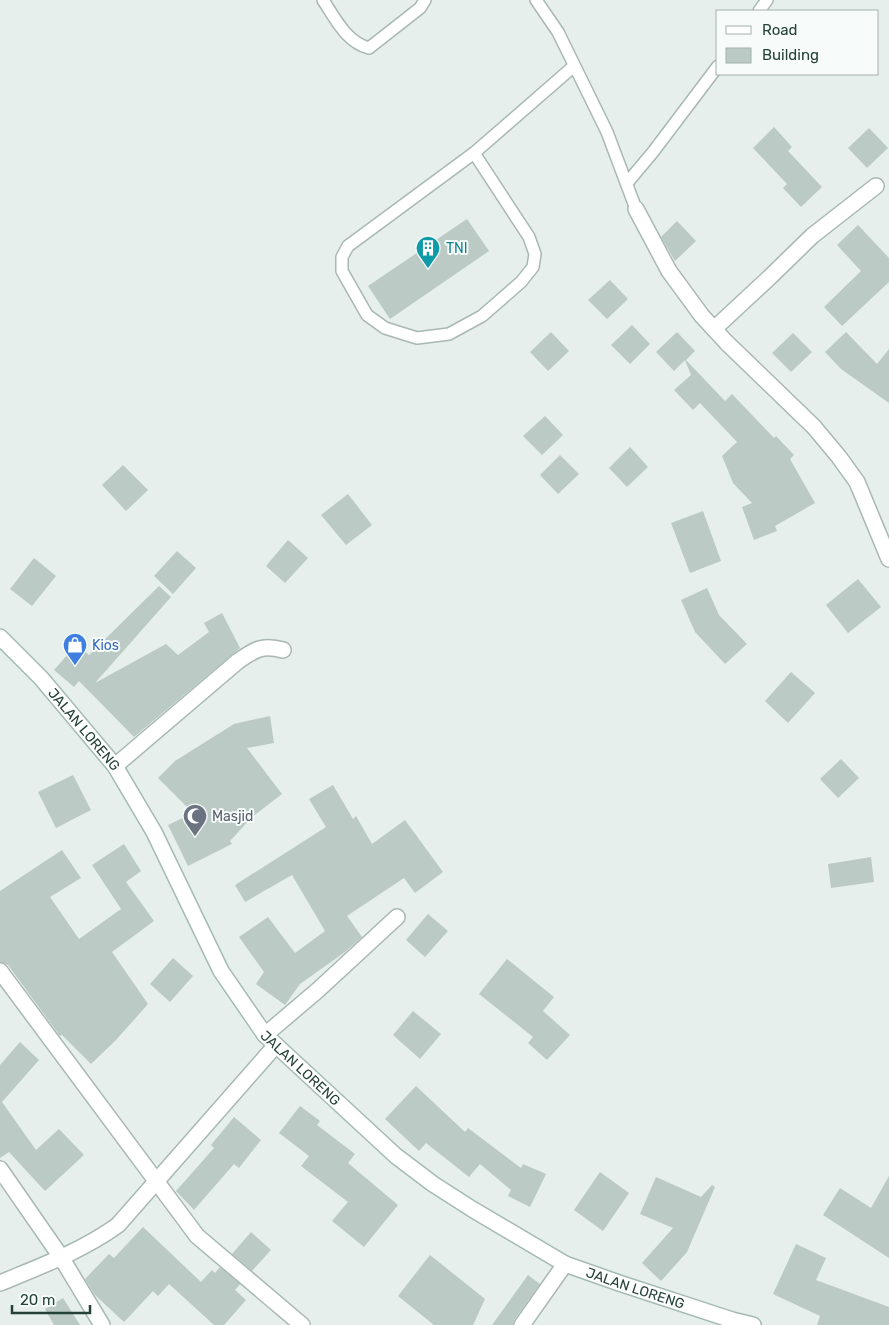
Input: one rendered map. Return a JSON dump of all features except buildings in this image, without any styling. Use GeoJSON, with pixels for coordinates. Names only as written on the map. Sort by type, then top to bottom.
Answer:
{"type":"FeatureCollection","features":[{"type":"Feature","properties":{"kind":"street"},"geometry":{"type":"LineString","coordinates":[[714,329],[812,236],[876,186]]}},
{"type":"Feature","properties":{"kind":"street"},"geometry":{"type":"LineString","coordinates":[[636,210],[669,271],[714,329],[814,427],[839,457],[857,482],[889,559]]}},
{"type":"Feature","properties":{"kind":"street","name":"JALAN LORENG"},"geometry":{"type":"LineString","coordinates":[[0,637],[41,678],[115,766],[154,832],[221,971],[270,1040],[404,1162],[433,1184],[472,1209],[565,1264],[732,1320],[754,1325]]}},
{"type":"Feature","properties":{"kind":"street"},"geometry":{"type":"LineString","coordinates":[[115,766],[252,651],[269,646],[284,650]]}},
{"type":"Feature","properties":{"kind":"street"},"geometry":{"type":"LineString","coordinates":[[0,1283],[61,1257],[103,1236],[118,1224],[157,1180],[270,1040],[318,990],[397,916]]}},
{"type":"Feature","properties":{"kind":"street"},"geometry":{"type":"LineString","coordinates":[[0,971],[197,1236],[302,1325]]}},
{"type":"Feature","properties":{"kind":"street"},"geometry":{"type":"LineString","coordinates":[[0,1169],[61,1257],[102,1325]]}},
{"type":"Feature","properties":{"kind":"street"},"geometry":{"type":"LineString","coordinates":[[522,1325],[565,1264]]}},
{"type":"Feature","properties":{"kind":"lane"},"geometry":{"type":"LineString","coordinates":[[323,0],[349,37],[360,46],[369,48],[420,8],[425,0]]}},
{"type":"Feature","properties":{"kind":"lane"},"geometry":{"type":"LineString","coordinates":[[536,0],[558,32],[607,132],[636,210]]}},
{"type":"Feature","properties":{"kind":"lane"},"geometry":{"type":"LineString","coordinates":[[474,153],[529,237],[535,254],[532,267],[521,282],[482,316],[449,334],[417,338],[385,328],[367,315],[342,271],[342,257],[348,246],[474,153],[574,66]]}},
{"type":"Feature","properties":{"kind":"lane"},"geometry":{"type":"LineString","coordinates":[[627,183],[716,69]]}},
{"type":"Feature","properties":{"kind":"place","name":"TNI"},"geometry":{"type":"Point","coordinates":[428,269]}},
{"type":"Feature","properties":{"kind":"place","name":"Kios"},"geometry":{"type":"Point","coordinates":[75,666]}},
{"type":"Feature","properties":{"kind":"place","name":"Masjid"},"geometry":{"type":"Point","coordinates":[195,837]}}]}
